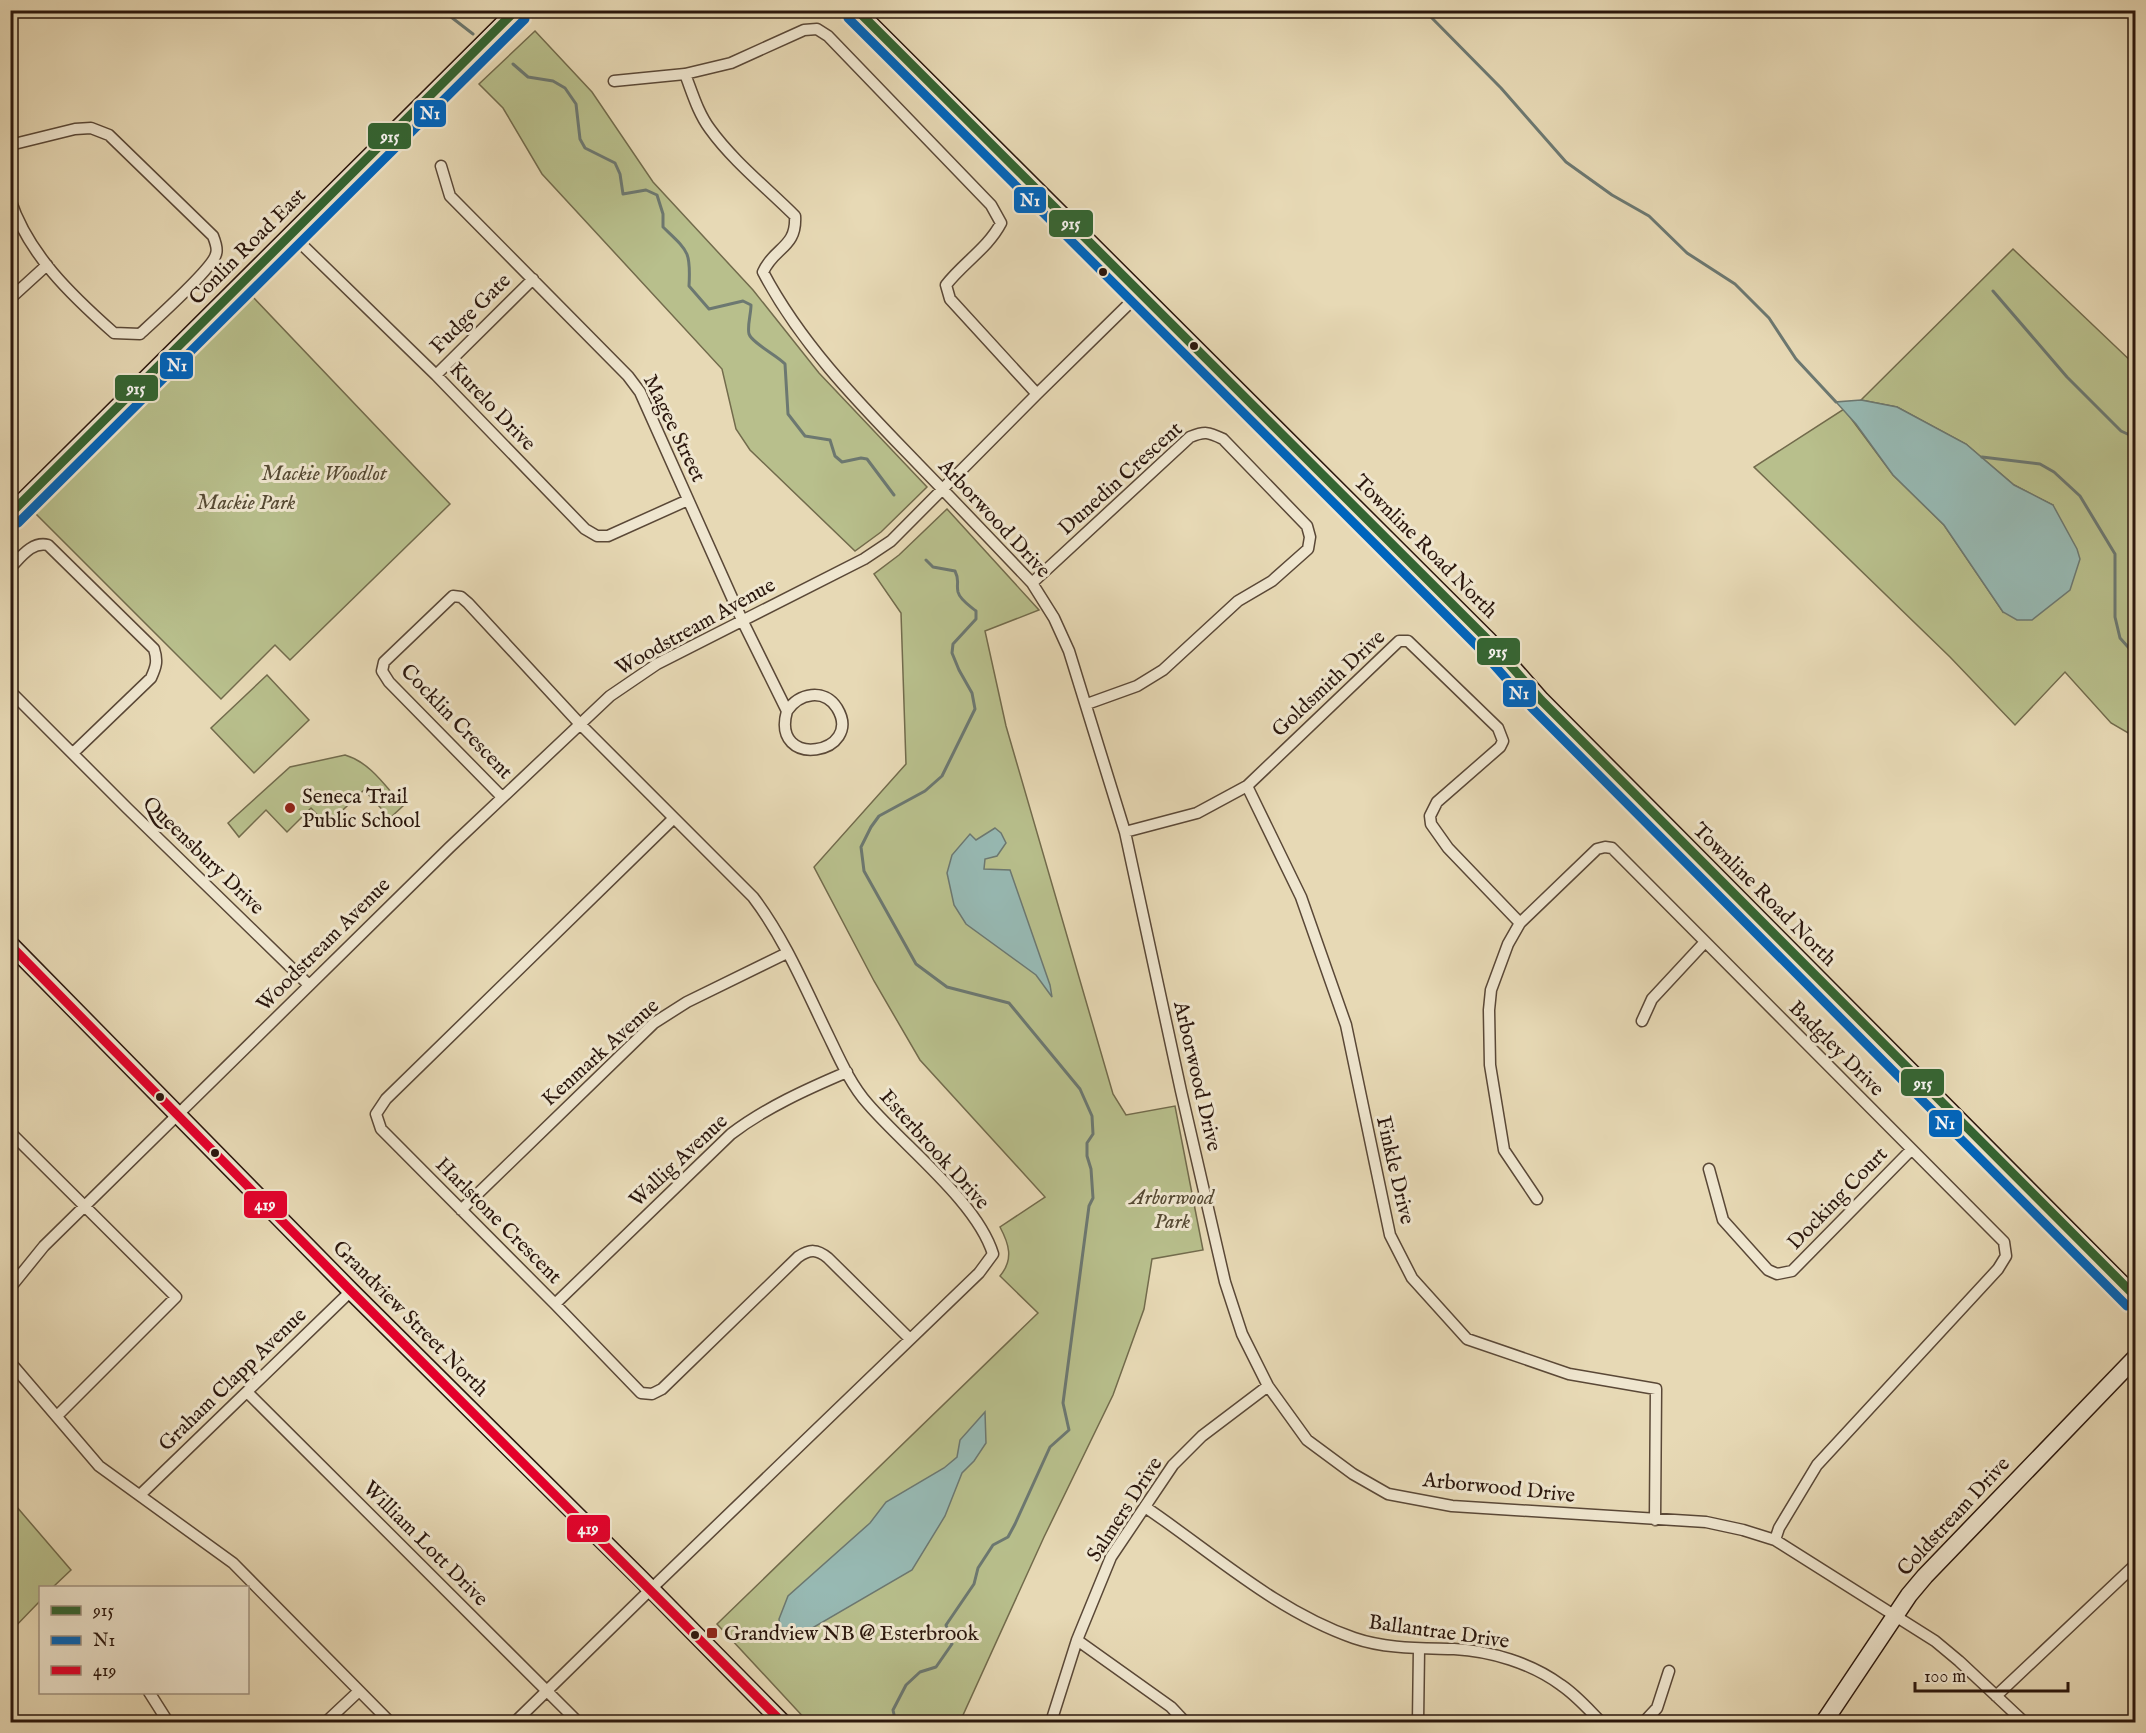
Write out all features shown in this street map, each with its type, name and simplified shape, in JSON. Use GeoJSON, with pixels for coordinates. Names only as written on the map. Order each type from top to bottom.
{"type":"FeatureCollection","features":[{"type":"Feature","properties":{"kind":"street","name":"Conlin Road East"},"geometry":{"type":"LineString","coordinates":[[10,514],[517,10]]}},
{"type":"Feature","properties":{"kind":"street","name":"Townline Road North"},"geometry":{"type":"LineString","coordinates":[[855,10],[1489,641],[1541,700],[2136,1298]]}},
{"type":"Feature","properties":{"kind":"street"},"geometry":{"type":"LineString","coordinates":[[614,81],[685,74],[731,63],[804,30],[818,29],[828,36],[991,205],[1001,223],[993,237],[955,273],[946,285],[950,299],[1037,394]]}},
{"type":"Feature","properties":{"kind":"street","name":"Arborwood Drive"},"geometry":{"type":"LineString","coordinates":[[685,74],[694,100],[708,127],[724,147],[795,216],[796,228],[792,239],[766,264],[763,272],[814,351],[851,395],[1032,583],[1054,618],[1069,651],[1087,705],[1125,832],[1225,1282],[1242,1334],[1268,1386],[1307,1440],[1353,1474],[1388,1494],[1452,1506],[1706,1522],[1775,1540],[1935,1641],[2024,1722]]}},
{"type":"Feature","properties":{"kind":"street"},"geometry":{"type":"LineString","coordinates":[[10,145],[75,129],[91,128],[109,135],[213,236],[217,253],[213,262],[140,334],[114,333],[54,275],[21,227],[10,199]]}},
{"type":"Feature","properties":{"kind":"street","name":"Magee Street"},"geometry":{"type":"LineString","coordinates":[[441,166],[450,196],[628,376],[640,392],[742,620],[787,711]]}},
{"type":"Feature","properties":{"kind":"street","name":"Kurelo Drive"},"geometry":{"type":"LineString","coordinates":[[291,234],[436,375],[585,529],[597,536],[608,536],[688,500]]}},
{"type":"Feature","properties":{"kind":"street"},"geometry":{"type":"LineString","coordinates":[[14,296],[47,265]]}},
{"type":"Feature","properties":{"kind":"street","name":"Fudge Gate"},"geometry":{"type":"LineString","coordinates":[[436,375],[532,279]]}},
{"type":"Feature","properties":{"kind":"street","name":"Woodstream Avenue"},"geometry":{"type":"LineString","coordinates":[[10,1288],[44,1246],[579,723],[610,696],[657,664],[864,559],[891,541],[1140,293]]}},
{"type":"Feature","properties":{"kind":"street","name":"Dunedin Crescent"},"geometry":{"type":"LineString","coordinates":[[1032,583],[1190,437],[1202,432],[1209,432],[1223,439],[1307,526],[1310,537],[1308,549],[1272,581],[1239,601],[1163,670],[1137,686],[1087,705]]}},
{"type":"Feature","properties":{"kind":"street"},"geometry":{"type":"LineString","coordinates":[[10,568],[32,547],[41,544],[48,545],[154,650],[157,659],[151,678],[73,753]]}},
{"type":"Feature","properties":{"kind":"street","name":"Cocklin Crescent"},"geometry":{"type":"LineString","coordinates":[[502,797],[388,682],[382,671],[384,662],[392,653],[453,596],[462,597],[579,723]]}},
{"type":"Feature","properties":{"kind":"street","name":"Goldsmith Drive"},"geometry":{"type":"LineString","coordinates":[[1125,832],[1197,813],[1247,786],[1399,641],[1408,641],[1498,728],[1503,741],[1500,747],[1437,802],[1430,816],[1431,824],[1448,848],[1520,923]]}},
{"type":"Feature","properties":{"kind":"street","name":"Queensbury Drive"},"geometry":{"type":"LineString","coordinates":[[10,691],[309,985]]}},
{"type":"Feature","properties":{"kind":"street"},"geometry":{"type":"LineString","coordinates":[[809,695],[819,695],[835,705],[841,722],[840,732],[829,746],[812,751],[802,749],[789,737],[785,720],[787,711],[798,699],[809,695]]}},
{"type":"Feature","properties":{"kind":"street","name":"Esterbrook Drive"},"geometry":{"type":"LineString","coordinates":[[515,1722],[979,1273],[993,1254],[990,1242],[970,1213],[866,1102],[846,1072],[787,953],[753,897],[579,723]]}},
{"type":"Feature","properties":{"kind":"street","name":"Finkle Drive"},"geometry":{"type":"LineString","coordinates":[[1247,786],[1301,897],[1346,1025],[1390,1235],[1412,1278],[1467,1339],[1569,1374],[1656,1389],[1655,1520]]}},
{"type":"Feature","properties":{"kind":"street","name":"Harlstone Crescent"},"geometry":{"type":"LineString","coordinates":[[674,818],[380,1106],[376,1114],[381,1129],[630,1382],[646,1395],[662,1389],[798,1257],[812,1250],[820,1251],[828,1257],[910,1339]]}},
{"type":"Feature","properties":{"kind":"street","name":"Badgley Drive"},"geometry":{"type":"LineString","coordinates":[[1520,923],[1597,849],[1612,848],[2004,1242],[2006,1256],[1998,1269],[1817,1465],[1779,1528],[1775,1540]]}},
{"type":"Feature","properties":{"kind":"street"},"geometry":{"type":"LineString","coordinates":[[1520,923],[1508,944],[1491,990],[1490,1065],[1504,1150],[1538,1199]]}},
{"type":"Feature","properties":{"kind":"street"},"geometry":{"type":"LineString","coordinates":[[1642,1021],[1652,999],[1705,942]]}},
{"type":"Feature","properties":{"kind":"street","name":"Grandview Street North"},"geometry":{"type":"LineString","coordinates":[[10,944],[351,1291],[651,1588],[782,1722]]}},
{"type":"Feature","properties":{"kind":"street","name":"Kenmark Avenue"},"geometry":{"type":"LineString","coordinates":[[461,1210],[654,1023],[687,1002],[787,953]]}},
{"type":"Feature","properties":{"kind":"street","name":"Wallig Avenue"},"geometry":{"type":"LineString","coordinates":[[555,1304],[742,1125],[846,1072]]}},
{"type":"Feature","properties":{"kind":"street"},"geometry":{"type":"LineString","coordinates":[[10,1132],[176,1297],[57,1416]]}},
{"type":"Feature","properties":{"kind":"street","name":"Docking Court"},"geometry":{"type":"LineString","coordinates":[[1709,1169],[1723,1220],[1768,1270],[1777,1274],[1792,1271],[1911,1150]]}},
{"type":"Feature","properties":{"kind":"street","name":"Graham Clapp Avenue"},"geometry":{"type":"LineString","coordinates":[[140,1495],[351,1291]]}},
{"type":"Feature","properties":{"kind":"street","name":"Coldstream Drive"},"geometry":{"type":"LineString","coordinates":[[1824,1722],[1925,1576],[2136,1357]]}},
{"type":"Feature","properties":{"kind":"street"},"geometry":{"type":"LineString","coordinates":[[10,1362],[99,1466],[233,1563],[390,1722]]}},
{"type":"Feature","properties":{"kind":"street","name":"Salmers Drive"},"geometry":{"type":"LineString","coordinates":[[1051,1722],[1077,1640],[1111,1557],[1173,1465],[1202,1436],[1268,1386]]}},
{"type":"Feature","properties":{"kind":"street","name":"William Lott Drive"},"geometry":{"type":"LineString","coordinates":[[247,1392],[578,1722]]}},
{"type":"Feature","properties":{"kind":"street","name":"Ballantrae Drive"},"geometry":{"type":"LineString","coordinates":[[1145,1507],[1237,1574],[1286,1606],[1316,1622],[1355,1638],[1388,1646],[1457,1649],[1488,1653],[1526,1664],[1560,1684],[1601,1722]]}},
{"type":"Feature","properties":{"kind":"street"},"geometry":{"type":"LineString","coordinates":[[1996,1696],[2136,1564]]}},
{"type":"Feature","properties":{"kind":"street"},"geometry":{"type":"LineString","coordinates":[[1077,1640],[1171,1707],[1185,1722]]}},
{"type":"Feature","properties":{"kind":"street"},"geometry":{"type":"LineString","coordinates":[[1418,1722],[1419,1649]]}},
{"type":"Feature","properties":{"kind":"street"},"geometry":{"type":"LineString","coordinates":[[1644,1722],[1657,1708],[1669,1671]]}},
{"type":"Feature","properties":{"kind":"street"},"geometry":{"type":"LineString","coordinates":[[326,1722],[359,1691]]}},
{"type":"Feature","properties":{"kind":"street"},"geometry":{"type":"LineString","coordinates":[[149,1694],[168,1722]]}},
{"type":"Feature","properties":{"kind":"green space"},"geometry":{"type":"Polygon","coordinates":[[[535,31],[592,92],[653,182],[753,290],[819,373],[927,487],[881,532],[855,551],[750,450],[736,429],[722,369],[542,174],[503,108],[479,84],[535,31]]]}},
{"type":"Feature","properties":{"kind":"green space"},"geometry":{"type":"Polygon","coordinates":[[[2013,249],[2135,365],[2136,592],[2130,598],[2136,603],[2135,737],[2111,723],[2065,672],[2015,725],[1950,657],[1754,467],[1844,409],[1893,475],[1944,525],[2003,612],[2053,505],[2014,485],[1966,444],[1897,407],[1861,400],[2013,249]]]}},
{"type":"Feature","properties":{"kind":"green space","name":"Mackie Park"},"geometry":{"type":"Polygon","coordinates":[[[253,297],[450,504],[290,660],[275,645],[221,699],[31,509],[253,297]]]}},
{"type":"Feature","properties":{"kind":"green space","name":"Arborwood Park"},"geometry":{"type":"Polygon","coordinates":[[[947,509],[1039,610],[985,631],[1006,726],[1113,1094],[1126,1115],[1175,1106],[1203,1250],[1152,1259],[1144,1309],[1113,1395],[958,1722],[808,1722],[717,1624],[1038,1313],[1000,1276],[1007,1264],[1009,1252],[1000,1227],[1045,1197],[920,1060],[874,981],[814,867],[906,764],[901,613],[874,574],[899,555],[947,509]]]}},
{"type":"Feature","properties":{"kind":"green space"},"geometry":{"type":"Polygon","coordinates":[[[267,675],[309,720],[254,773],[211,728],[267,675]]]}},
{"type":"Feature","properties":{"kind":"green space"},"geometry":{"type":"Polygon","coordinates":[[[345,755],[370,769],[403,806],[390,818],[364,790],[327,825],[311,808],[287,832],[266,810],[239,837],[228,823],[290,767],[345,755]]]}},
{"type":"Feature","properties":{"kind":"green space"},"geometry":{"type":"Polygon","coordinates":[[[10,1499],[71,1570],[54,1586],[39,1586],[39,1602],[11,1631],[10,1499]]]}},
{"type":"Feature","properties":{"kind":"water"},"geometry":{"type":"Polygon","coordinates":[[[1861,400],[1897,407],[1966,444],[2014,485],[2053,505],[2080,559],[2070,590],[2032,620],[2017,620],[2003,612],[1944,525],[1893,475],[1856,424],[1836,402],[1861,400]]]}},
{"type":"Feature","properties":{"kind":"water"},"geometry":{"type":"Polygon","coordinates":[[[995,828],[1001,833],[1006,843],[997,856],[985,859],[984,869],[1010,870],[1050,985],[1052,997],[1036,975],[966,924],[954,905],[947,873],[952,855],[970,834],[976,840],[995,828]]]}},
{"type":"Feature","properties":{"kind":"water"},"geometry":{"type":"Polygon","coordinates":[[[985,1412],[986,1443],[974,1461],[962,1473],[945,1516],[912,1570],[797,1637],[781,1632],[779,1619],[788,1596],[870,1523],[886,1502],[944,1468],[957,1457],[960,1440],[985,1412]]]}},
{"type":"Feature","properties":{"kind":"waterway"},"geometry":{"type":"LineString","coordinates":[[442,10],[473,34]]}},
{"type":"Feature","properties":{"kind":"waterway"},"geometry":{"type":"LineString","coordinates":[[1424,10],[1501,88],[1566,162],[1612,195],[1649,216],[1687,253],[1735,284],[1769,318],[1796,359],[1836,402]]}},
{"type":"Feature","properties":{"kind":"waterway"},"geometry":{"type":"LineString","coordinates":[[513,64],[528,77],[553,81],[565,88],[576,104],[580,139],[585,148],[615,163],[620,174],[623,194],[646,190],[657,195],[663,214],[663,227],[686,252],[689,265],[689,286],[709,309],[743,301],[751,305],[749,334],[785,364],[788,414],[805,436],[830,440],[835,456],[842,462],[867,459],[894,495]]}},
{"type":"Feature","properties":{"kind":"waterway"},"geometry":{"type":"LineString","coordinates":[[1993,291],[2067,377],[2121,431],[2136,438]]}},
{"type":"Feature","properties":{"kind":"waterway"},"geometry":{"type":"LineString","coordinates":[[1982,457],[2040,464],[2054,472],[2080,496],[2115,554],[2115,617],[2120,638],[2136,656]]}},
{"type":"Feature","properties":{"kind":"waterway"},"geometry":{"type":"LineString","coordinates":[[894,1722],[893,1710],[906,1685],[920,1672],[936,1667],[952,1644],[946,1625],[974,1584],[978,1568],[993,1545],[1008,1537],[1050,1447],[1069,1430],[1063,1403],[1089,1206],[1093,1198],[1091,1169],[1087,1156],[1087,1143],[1093,1134],[1092,1116],[1080,1089],[1009,1003],[947,987],[916,964],[864,871],[861,847],[871,827],[879,816],[925,791],[942,776],[975,709],[972,693],[952,653],[953,644],[976,619],[976,611],[959,595],[955,571],[933,567],[926,560]]}},
{"type":"Feature","properties":{"kind":"transit line","name":"915"},"geometry":{"type":"LineString","coordinates":[[10,514],[516,10]]}},
{"type":"Feature","properties":{"kind":"transit line","name":"915"},"geometry":{"type":"LineString","coordinates":[[857,10],[1489,641],[1541,700],[2136,1297]]}},
{"type":"Feature","properties":{"kind":"transit line","name":"N1"},"geometry":{"type":"LineString","coordinates":[[848,18],[1480,649],[1532,708],[2127,1306]]}},
{"type":"Feature","properties":{"kind":"transit line","name":"N1"},"geometry":{"type":"LineString","coordinates":[[18,523],[525,19]]}},
{"type":"Feature","properties":{"kind":"transit line","name":"419"},"geometry":{"type":"LineString","coordinates":[[10,945],[351,1291],[782,1722]]}},
{"type":"Feature","properties":{"kind":"place","name":"Seneca Trail Public School"},"geometry":{"type":"Point","coordinates":[290,808]}},
{"type":"Feature","properties":{"kind":"place","name":"Grandview NB @ Esterbrook"},"geometry":{"type":"Point","coordinates":[712,1633]}},
{"type":"Feature","properties":{"kind":"park label","name":"Mackie Woodlot"},"geometry":{"type":"Point","coordinates":[324,473]}}]}
